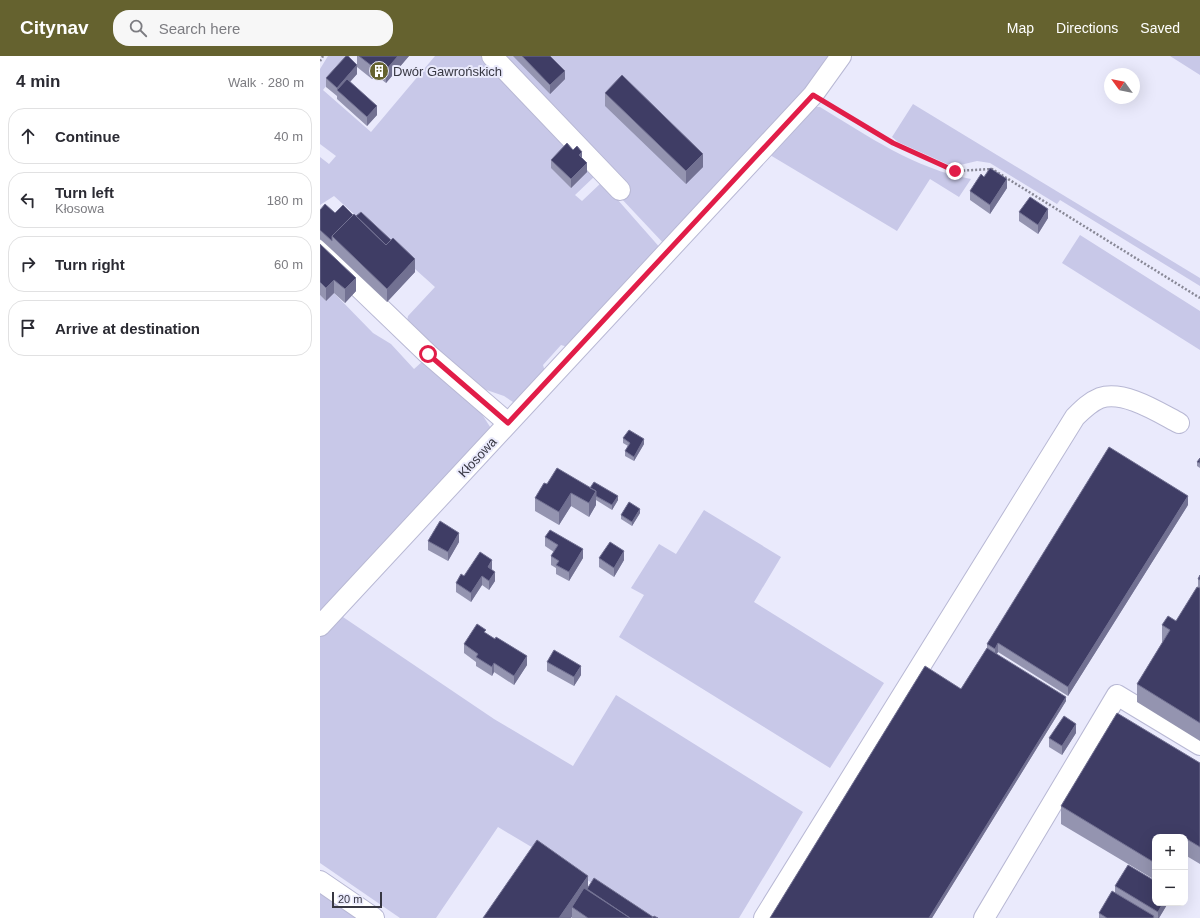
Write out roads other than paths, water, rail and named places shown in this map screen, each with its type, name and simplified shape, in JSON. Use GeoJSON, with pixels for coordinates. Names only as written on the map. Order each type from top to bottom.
{"type":"FeatureCollection","features":[{"type":"Feature","properties":{"kind":"street"},"geometry":{"type":"LineString","coordinates":[[492,56],[620,190]]}},
{"type":"Feature","properties":{"kind":"street","name":"Kłosowa"},"geometry":{"type":"LineString","coordinates":[[320,626],[813,95],[841,56]]}},
{"type":"Feature","properties":{"kind":"street"},"geometry":{"type":"LineString","coordinates":[[320,250],[428,354],[508,423]]}},
{"type":"Feature","properties":{"kind":"street"},"geometry":{"type":"LineString","coordinates":[[764,918],[1075,417],[1089,404],[1102,398],[1116,397],[1129,399],[1149,406],[1179,423]]}},
{"type":"Feature","properties":{"kind":"street"},"geometry":{"type":"LineString","coordinates":[[984,918],[1117,695],[1200,745]]}},
{"type":"Feature","properties":{"kind":"street"},"geometry":{"type":"LineString","coordinates":[[320,881],[374,918]]}},
{"type":"Feature","properties":{"kind":"place","name":"Dwór Gawrońskich"},"geometry":{"type":"Point","coordinates":[379,71]}}]}
